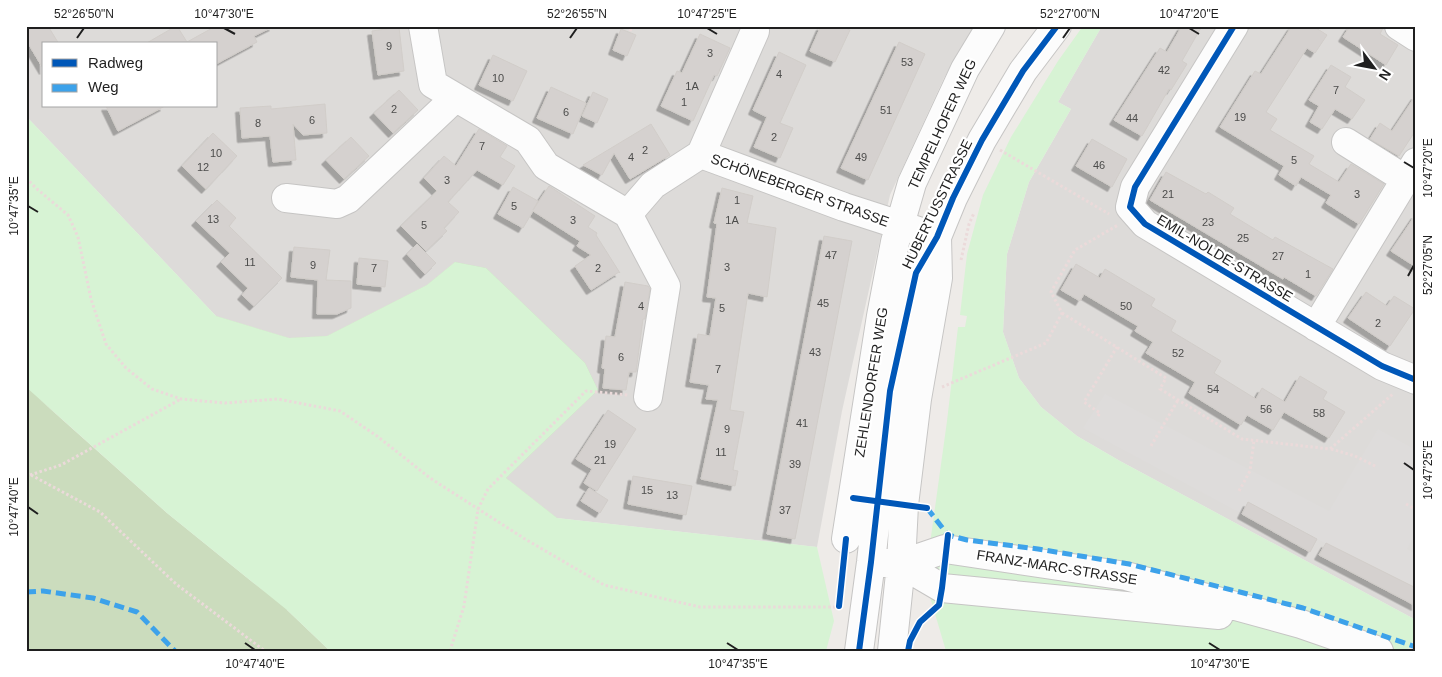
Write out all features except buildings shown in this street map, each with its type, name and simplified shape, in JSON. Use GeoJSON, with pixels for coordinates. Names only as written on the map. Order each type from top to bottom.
{"type":"FeatureCollection","features":[{"type":"Feature","properties":{"kind":"street"},"geometry":{"type":"LineString","coordinates":[[423,26],[433,84],[528,140],[546,166],[628,214],[666,286],[648,397]]}},
{"type":"Feature","properties":{"kind":"street"},"geometry":{"type":"LineString","coordinates":[[701,154],[755,30],[754,26]]}},
{"type":"Feature","properties":{"kind":"street","name":"TEMPELHOFER WEG"},"geometry":{"type":"LineString","coordinates":[[900,225],[912,182],[965,69],[991,26]]}},
{"type":"Feature","properties":{"kind":"street","name":"HUBERTUSSTRASSE"},"geometry":{"type":"LineString","coordinates":[[858,651],[871,562],[890,391],[916,273],[937,237],[953,198],[982,140],[1024,71],[1057,26]]}},
{"type":"Feature","properties":{"kind":"street","name":"EMIL-NOLDE-STRASSE"},"geometry":{"type":"LineString","coordinates":[[1234,26],[1135,187],[1130,207],[1134,223],[1382,366],[1413,379]]}},
{"type":"Feature","properties":{"kind":"street"},"geometry":{"type":"LineString","coordinates":[[1399,26],[1416,36]]}},
{"type":"Feature","properties":{"kind":"street"},"geometry":{"type":"LineString","coordinates":[[286,198],[337,204],[348,199],[455,98]]}},
{"type":"Feature","properties":{"kind":"street"},"geometry":{"type":"LineString","coordinates":[[1316,327],[1411,170],[1346,142]]}},
{"type":"Feature","properties":{"kind":"street","name":"SCHÖNEBERGER STRASSE"},"geometry":{"type":"LineString","coordinates":[[628,214],[653,185],[701,154],[844,207],[900,225]]}},
{"type":"Feature","properties":{"kind":"street","name":"HUBERTUSSTRASSE"},"geometry":{"type":"LineString","coordinates":[[900,225],[937,237]]}},
{"type":"Feature","properties":{"kind":"street","name":"ZEHLENDORFER WEG"},"geometry":{"type":"LineString","coordinates":[[846,539],[881,316],[900,225]]}},
{"type":"Feature","properties":{"kind":"street","name":"HUBERTUSSTRASSE"},"geometry":{"type":"LineString","coordinates":[[892,651],[901,564],[904,505],[917,398],[938,278],[937,237]]}},
{"type":"Feature","properties":{"kind":"street"},"geometry":{"type":"LineString","coordinates":[[858,467],[880,486]]}},
{"type":"Feature","properties":{"kind":"street","name":"FRANZ-MARC-STRASSE"},"geometry":{"type":"LineString","coordinates":[[871,562],[901,564],[946,549],[1126,576],[1301,624],[1379,651]]}},
{"type":"Feature","properties":{"kind":"street","name":"FRANZ-MARC-STRASSE"},"geometry":{"type":"LineString","coordinates":[[901,564],[942,588],[1301,624]]}},
{"type":"Feature","properties":{"kind":"path"},"geometry":{"type":"LineString","coordinates":[[982,140],[1134,223]]}},
{"type":"Feature","properties":{"kind":"path"},"geometry":{"type":"LineString","coordinates":[[26,178],[68,215],[78,237],[91,299],[106,344],[126,368],[152,389],[181,399],[226,403],[278,399],[340,411],[377,436],[430,478],[525,539],[604,584],[700,607],[839,606]]}},
{"type":"Feature","properties":{"kind":"path"},"geometry":{"type":"LineString","coordinates":[[1134,223],[1075,250],[1051,292],[1062,313],[1166,378],[1160,389],[1242,439],[1330,449],[1355,456],[1377,467]]}},
{"type":"Feature","properties":{"kind":"path"},"geometry":{"type":"LineString","coordinates":[[917,398],[1046,343],[1062,313]]}},
{"type":"Feature","properties":{"kind":"path"},"geometry":{"type":"LineString","coordinates":[[1098,416],[1100,413],[1084,402],[1117,347]]}},
{"type":"Feature","properties":{"kind":"path"},"geometry":{"type":"LineString","coordinates":[[1330,449],[1413,379]]}},
{"type":"Feature","properties":{"kind":"path"},"geometry":{"type":"LineString","coordinates":[[450,651],[464,606],[478,509],[488,489],[586,391],[648,397]]}},
{"type":"Feature","properties":{"kind":"path"},"geometry":{"type":"LineString","coordinates":[[28,475],[61,465],[181,399]]}},
{"type":"Feature","properties":{"kind":"path"},"geometry":{"type":"LineString","coordinates":[[1151,446],[1178,400]]}},
{"type":"Feature","properties":{"kind":"path"},"geometry":{"type":"LineString","coordinates":[[1239,491],[1250,471],[1254,440]]}},
{"type":"Feature","properties":{"kind":"path"},"geometry":{"type":"LineString","coordinates":[[28,475],[100,512],[176,584],[265,651]]}},
{"type":"Feature","properties":{"kind":"path"},"geometry":{"type":"LineString","coordinates":[[1406,504],[1416,510]]}},
{"type":"Feature","properties":{"kind":"shaded area"},"geometry":{"type":"Polygon","coordinates":[[[26,26],[974,26],[944,78],[890,195],[842,411],[817,547],[557,518],[506,478],[455,262],[427,285],[327,336],[289,338],[216,316],[26,116],[26,26]]]}},
{"type":"Feature","properties":{"kind":"shaded area"},"geometry":{"type":"Polygon","coordinates":[[[1102,26],[1416,26],[1416,620],[1077,436],[1041,407],[1019,378],[1003,332],[1007,254],[1029,182],[1071,109],[1058,102],[1102,26]]]}},
{"type":"Feature","properties":{"kind":"shaded area"},"geometry":{"type":"Polygon","coordinates":[[[1105,394],[1329,511],[1378,429],[1416,450],[1416,533],[1407,549],[1416,554],[1416,588],[1317,539],[1249,502],[1242,514],[1083,428],[1105,394]]]}},
{"type":"Feature","properties":{"kind":"green space"},"geometry":{"type":"Polygon","coordinates":[[[1083,26],[1102,26],[1058,102],[1071,109],[1029,182],[1007,254],[1003,332],[1019,378],[1041,407],[1077,436],[1416,620],[1416,637],[1407,651],[946,651],[925,580],[958,327],[965,327],[967,316],[960,315],[967,254],[983,195],[1011,137],[1058,61],[1083,26]]]}},
{"type":"Feature","properties":{"kind":"green space"},"geometry":{"type":"Polygon","coordinates":[[[26,116],[216,316],[289,338],[327,336],[427,285],[455,262],[486,268],[585,363],[598,390],[506,478],[557,518],[817,547],[834,621],[826,651],[330,651],[287,610],[167,513],[26,387],[26,116]]]}},
{"type":"Feature","properties":{"kind":"green space"},"geometry":{"type":"Polygon","coordinates":[[[455,262],[486,268],[585,363],[598,390],[506,478],[557,518],[287,610],[330,651],[26,651],[26,303],[216,316],[289,338],[327,336],[427,285],[455,262]],[[38,398],[167,513],[266,593],[38,398]]]}},
{"type":"Feature","properties":{"kind":"marked path"},"geometry":{"type":"LineString","coordinates":[[927,508],[948,535],[967,540],[1038,549],[1129,564],[1303,608],[1416,647]]}},
{"type":"Feature","properties":{"kind":"marked path"},"geometry":{"type":"LineString","coordinates":[[26,592],[43,591],[93,598],[137,612],[175,651]]}},
{"type":"Feature","properties":{"kind":"cycle path"},"geometry":{"type":"LineString","coordinates":[[859,651],[890,391],[916,273],[937,237],[953,198],[982,140],[1023,71],[1057,26]]}},
{"type":"Feature","properties":{"kind":"cycle path"},"geometry":{"type":"LineString","coordinates":[[1234,26],[1135,187],[1130,207],[1145,224],[1382,366],[1416,380]]}},
{"type":"Feature","properties":{"kind":"cycle path"},"geometry":{"type":"LineString","coordinates":[[853,498],[927,508]]}},
{"type":"Feature","properties":{"kind":"cycle path"},"geometry":{"type":"LineString","coordinates":[[908,651],[910,641],[920,622],[939,605],[948,535]]}},
{"type":"Feature","properties":{"kind":"cycle path"},"geometry":{"type":"LineString","coordinates":[[839,606],[846,539]]}}]}
